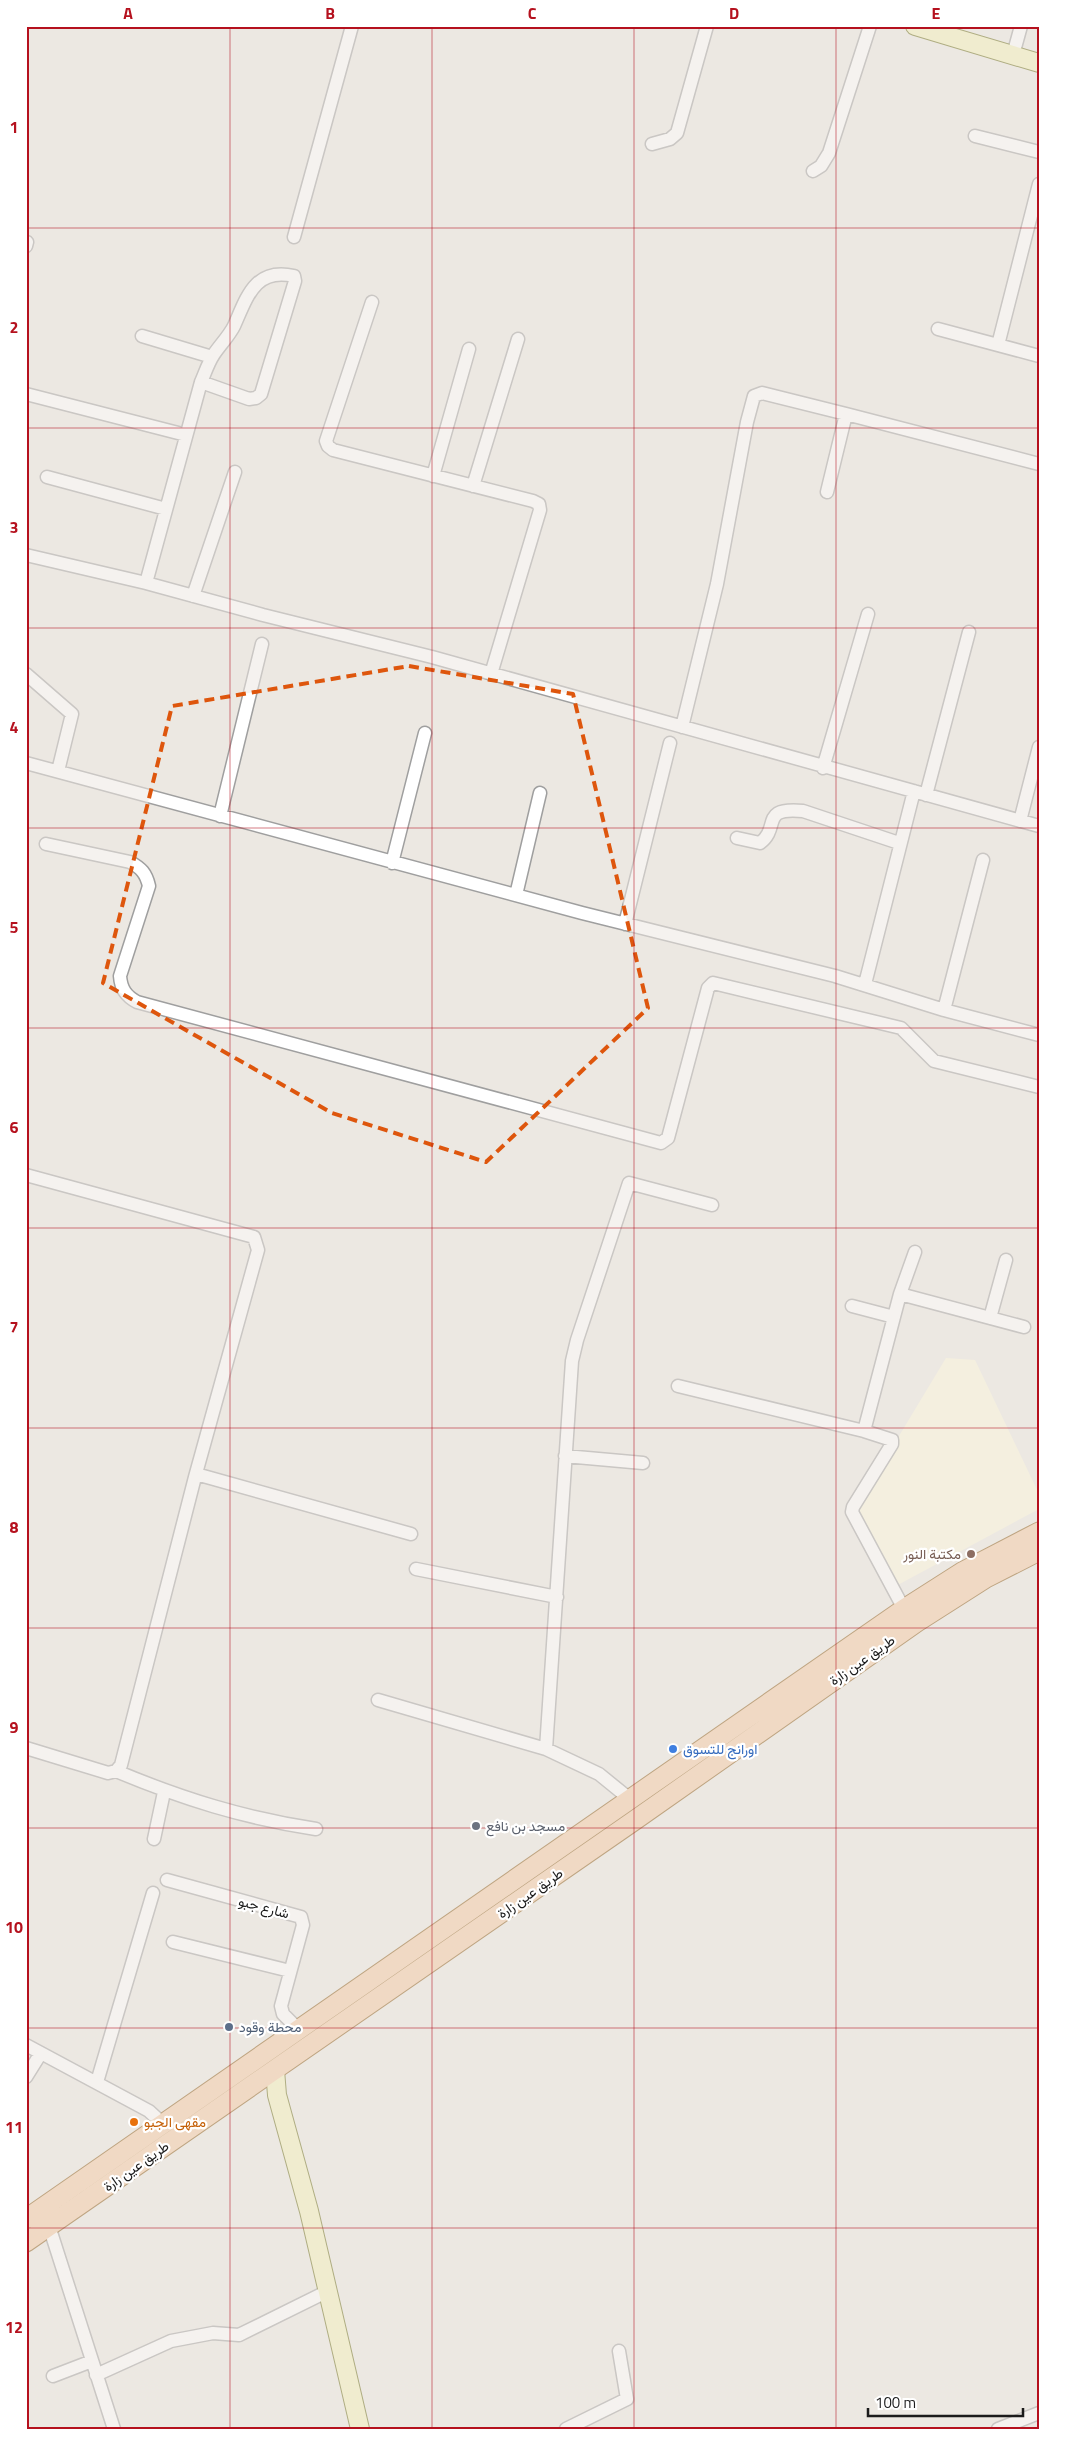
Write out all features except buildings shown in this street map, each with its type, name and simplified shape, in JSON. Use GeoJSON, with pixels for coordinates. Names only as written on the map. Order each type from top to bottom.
{"type":"FeatureCollection","features":[{"type":"Feature","properties":{"kind":"main road","name":"طريق عين زارة"},"geometry":{"type":"LineString","coordinates":[[26,2219],[904,1609],[962,1572],[1039,1532]]}},
{"type":"Feature","properties":{"kind":"main road","name":"طريق عين زارة"},"geometry":{"type":"LineString","coordinates":[[26,2242],[917,1622],[986,1578],[1039,1551]]}},
{"type":"Feature","properties":{"kind":"street"},"geometry":{"type":"LineString","coordinates":[[294,237],[352,26]]}},
{"type":"Feature","properties":{"kind":"street"},"geometry":{"type":"LineString","coordinates":[[652,144],[673,137],[677,133],[707,26]]}},
{"type":"Feature","properties":{"kind":"street"},"geometry":{"type":"LineString","coordinates":[[813,171],[821,166],[829,153],[870,26]]}},
{"type":"Feature","properties":{"kind":"street"},"geometry":{"type":"LineString","coordinates":[[914,26],[1039,63]]}},
{"type":"Feature","properties":{"kind":"street"},"geometry":{"type":"LineString","coordinates":[[1013,55],[1021,26]]}},
{"type":"Feature","properties":{"kind":"street"},"geometry":{"type":"LineString","coordinates":[[975,136],[1039,152]]}},
{"type":"Feature","properties":{"kind":"street"},"geometry":{"type":"LineString","coordinates":[[998,345],[1039,184]]}},
{"type":"Feature","properties":{"kind":"street"},"geometry":{"type":"LineString","coordinates":[[146,583],[201,382],[212,357],[233,328],[245,300],[260,280],[268,275],[279,273],[295,278],[261,394],[256,398],[249,399],[201,382]]}},
{"type":"Feature","properties":{"kind":"street"},"geometry":{"type":"LineString","coordinates":[[372,302],[326,441],[328,446],[333,450],[539,504],[540,510],[491,674]]}},
{"type":"Feature","properties":{"kind":"street"},"geometry":{"type":"LineString","coordinates":[[938,329],[1039,356]]}},
{"type":"Feature","properties":{"kind":"street"},"geometry":{"type":"LineString","coordinates":[[142,336],[212,357]]}},
{"type":"Feature","properties":{"kind":"street"},"geometry":{"type":"LineString","coordinates":[[473,486],[518,339]]}},
{"type":"Feature","properties":{"kind":"street"},"geometry":{"type":"LineString","coordinates":[[433,476],[470,349]]}},
{"type":"Feature","properties":{"kind":"street"},"geometry":{"type":"LineString","coordinates":[[682,727],[718,584],[747,422],[754,396],[762,393],[1039,464]]}},
{"type":"Feature","properties":{"kind":"street"},"geometry":{"type":"LineString","coordinates":[[26,394],[186,435]]}},
{"type":"Feature","properties":{"kind":"street"},"geometry":{"type":"LineString","coordinates":[[827,492],[846,414]]}},
{"type":"Feature","properties":{"kind":"street"},"geometry":{"type":"LineString","coordinates":[[193,596],[235,472]]}},
{"type":"Feature","properties":{"kind":"street"},"geometry":{"type":"LineString","coordinates":[[47,477],[166,509]]}},
{"type":"Feature","properties":{"kind":"street"},"geometry":{"type":"LineString","coordinates":[[26,555],[146,583],[491,674],[823,768],[1039,826]]}},
{"type":"Feature","properties":{"kind":"street"},"geometry":{"type":"LineString","coordinates":[[823,768],[868,614]]}},
{"type":"Feature","properties":{"kind":"street"},"geometry":{"type":"LineString","coordinates":[[865,984],[899,843],[920,793],[969,632]]}},
{"type":"Feature","properties":{"kind":"street"},"geometry":{"type":"LineString","coordinates":[[220,816],[262,644]]}},
{"type":"Feature","properties":{"kind":"street"},"geometry":{"type":"LineString","coordinates":[[26,674],[72,714],[58,771]]}},
{"type":"Feature","properties":{"kind":"street"},"geometry":{"type":"LineString","coordinates":[[392,863],[426,733]]}},
{"type":"Feature","properties":{"kind":"street"},"geometry":{"type":"LineString","coordinates":[[625,924],[670,743]]}},
{"type":"Feature","properties":{"kind":"street"},"geometry":{"type":"LineString","coordinates":[[1020,821],[1039,747]]}},
{"type":"Feature","properties":{"kind":"street"},"geometry":{"type":"LineString","coordinates":[[26,764],[58,771],[392,863],[865,984],[944,1010],[1039,1035]]}},
{"type":"Feature","properties":{"kind":"street"},"geometry":{"type":"LineString","coordinates":[[516,895],[540,793]]}},
{"type":"Feature","properties":{"kind":"street"},"geometry":{"type":"LineString","coordinates":[[737,838],[760,843],[764,839],[774,817],[779,812],[787,810],[802,811],[899,843]]}},
{"type":"Feature","properties":{"kind":"street"},"geometry":{"type":"LineString","coordinates":[[46,844],[130,862],[141,868],[147,876],[149,886],[120,976],[123,990],[128,997],[137,1002],[661,1143],[668,1138],[708,988],[713,983],[901,1028],[934,1061],[1039,1086]]}},
{"type":"Feature","properties":{"kind":"street"},"geometry":{"type":"LineString","coordinates":[[944,1010],[983,860]]}},
{"type":"Feature","properties":{"kind":"street"},"geometry":{"type":"LineString","coordinates":[[26,1175],[254,1238],[257,1242],[258,1250],[196,1474],[121,1765],[116,1771],[108,1773],[26,1748]]}},
{"type":"Feature","properties":{"kind":"street"},"geometry":{"type":"LineString","coordinates":[[546,1749],[572,1361],[627,1185],[632,1182],[712,1205]]}},
{"type":"Feature","properties":{"kind":"street"},"geometry":{"type":"LineString","coordinates":[[864,1431],[900,1294],[915,1252]]}},
{"type":"Feature","properties":{"kind":"street"},"geometry":{"type":"LineString","coordinates":[[990,1318],[1006,1260]]}},
{"type":"Feature","properties":{"kind":"street"},"geometry":{"type":"LineString","coordinates":[[900,1294],[1024,1327]]}},
{"type":"Feature","properties":{"kind":"street"},"geometry":{"type":"LineString","coordinates":[[852,1306],[894,1317]]}},
{"type":"Feature","properties":{"kind":"street"},"geometry":{"type":"LineString","coordinates":[[678,1386],[864,1431],[892,1442],[853,1506],[852,1512],[904,1609]]}},
{"type":"Feature","properties":{"kind":"street"},"geometry":{"type":"LineString","coordinates":[[565,1456],[643,1463]]}},
{"type":"Feature","properties":{"kind":"street"},"geometry":{"type":"LineString","coordinates":[[196,1474],[411,1534]]}},
{"type":"Feature","properties":{"kind":"street"},"geometry":{"type":"LineString","coordinates":[[416,1569],[556,1597]]}},
{"type":"Feature","properties":{"kind":"street"},"geometry":{"type":"LineString","coordinates":[[378,1700],[546,1749],[599,1774],[631,1800]]}},
{"type":"Feature","properties":{"kind":"street"},"geometry":{"type":"LineString","coordinates":[[116,1771],[164,1792],[236,1814],[316,1830]]}},
{"type":"Feature","properties":{"kind":"street"},"geometry":{"type":"LineString","coordinates":[[154,1839],[164,1792]]}},
{"type":"Feature","properties":{"kind":"street","name":"شارع جبو"},"geometry":{"type":"LineString","coordinates":[[167,1880],[301,1917],[303,1925],[281,2009],[298,2029]]}},
{"type":"Feature","properties":{"kind":"street"},"geometry":{"type":"LineString","coordinates":[[97,2082],[153,1892]]}},
{"type":"Feature","properties":{"kind":"street"},"geometry":{"type":"LineString","coordinates":[[173,1942],[290,1971]]}},
{"type":"Feature","properties":{"kind":"street"},"geometry":{"type":"LineString","coordinates":[[26,2045],[149,2111],[163,2124]]}},
{"type":"Feature","properties":{"kind":"street"},"geometry":{"type":"LineString","coordinates":[[26,2077],[41,2053]]}},
{"type":"Feature","properties":{"kind":"street"},"geometry":{"type":"LineString","coordinates":[[275,2070],[279,2103],[309,2211],[360,2429]]}},
{"type":"Feature","properties":{"kind":"street"},"geometry":{"type":"LineString","coordinates":[[250,2086],[266,2092],[279,2103]]}},
{"type":"Feature","properties":{"kind":"street"},"geometry":{"type":"LineString","coordinates":[[48,2226],[114,2429]]}},
{"type":"Feature","properties":{"kind":"street"},"geometry":{"type":"LineString","coordinates":[[96,2375],[171,2341],[213,2333],[239,2335],[328,2291]]}},
{"type":"Feature","properties":{"kind":"street"},"geometry":{"type":"LineString","coordinates":[[566,2429],[627,2399],[619,2351]]}},
{"type":"Feature","properties":{"kind":"street"},"geometry":{"type":"LineString","coordinates":[[53,2376],[92,2361]]}},
{"type":"Feature","properties":{"kind":"street"},"geometry":{"type":"LineString","coordinates":[[998,2429],[1039,2413]]}},
{"type":"Feature","properties":{"kind":"highlighted area"},"geometry":{"type":"Polygon","coordinates":[[[409,666],[573,694],[648,1008],[486,1162],[332,1113],[103,983],[172,706],[409,666]]]}},
{"type":"Feature","properties":{"kind":"shaded area"},"geometry":{"type":"Polygon","coordinates":[[[946,1358],[975,1360],[1039,1494],[1039,1509],[894,1587],[855,1509],[946,1358]]]}},
{"type":"Feature","properties":{"kind":"place","name":"مكتبة النور"},"geometry":{"type":"Point","coordinates":[971,1554]}},
{"type":"Feature","properties":{"kind":"place","name":"اورانج للتسوق"},"geometry":{"type":"Point","coordinates":[673,1749]}},
{"type":"Feature","properties":{"kind":"place","name":"مسجد بن نافع"},"geometry":{"type":"Point","coordinates":[476,1826]}},
{"type":"Feature","properties":{"kind":"place","name":"محطة وقود"},"geometry":{"type":"Point","coordinates":[229,2027]}},
{"type":"Feature","properties":{"kind":"place","name":"مقهى الجبو"},"geometry":{"type":"Point","coordinates":[134,2122]}}]}
